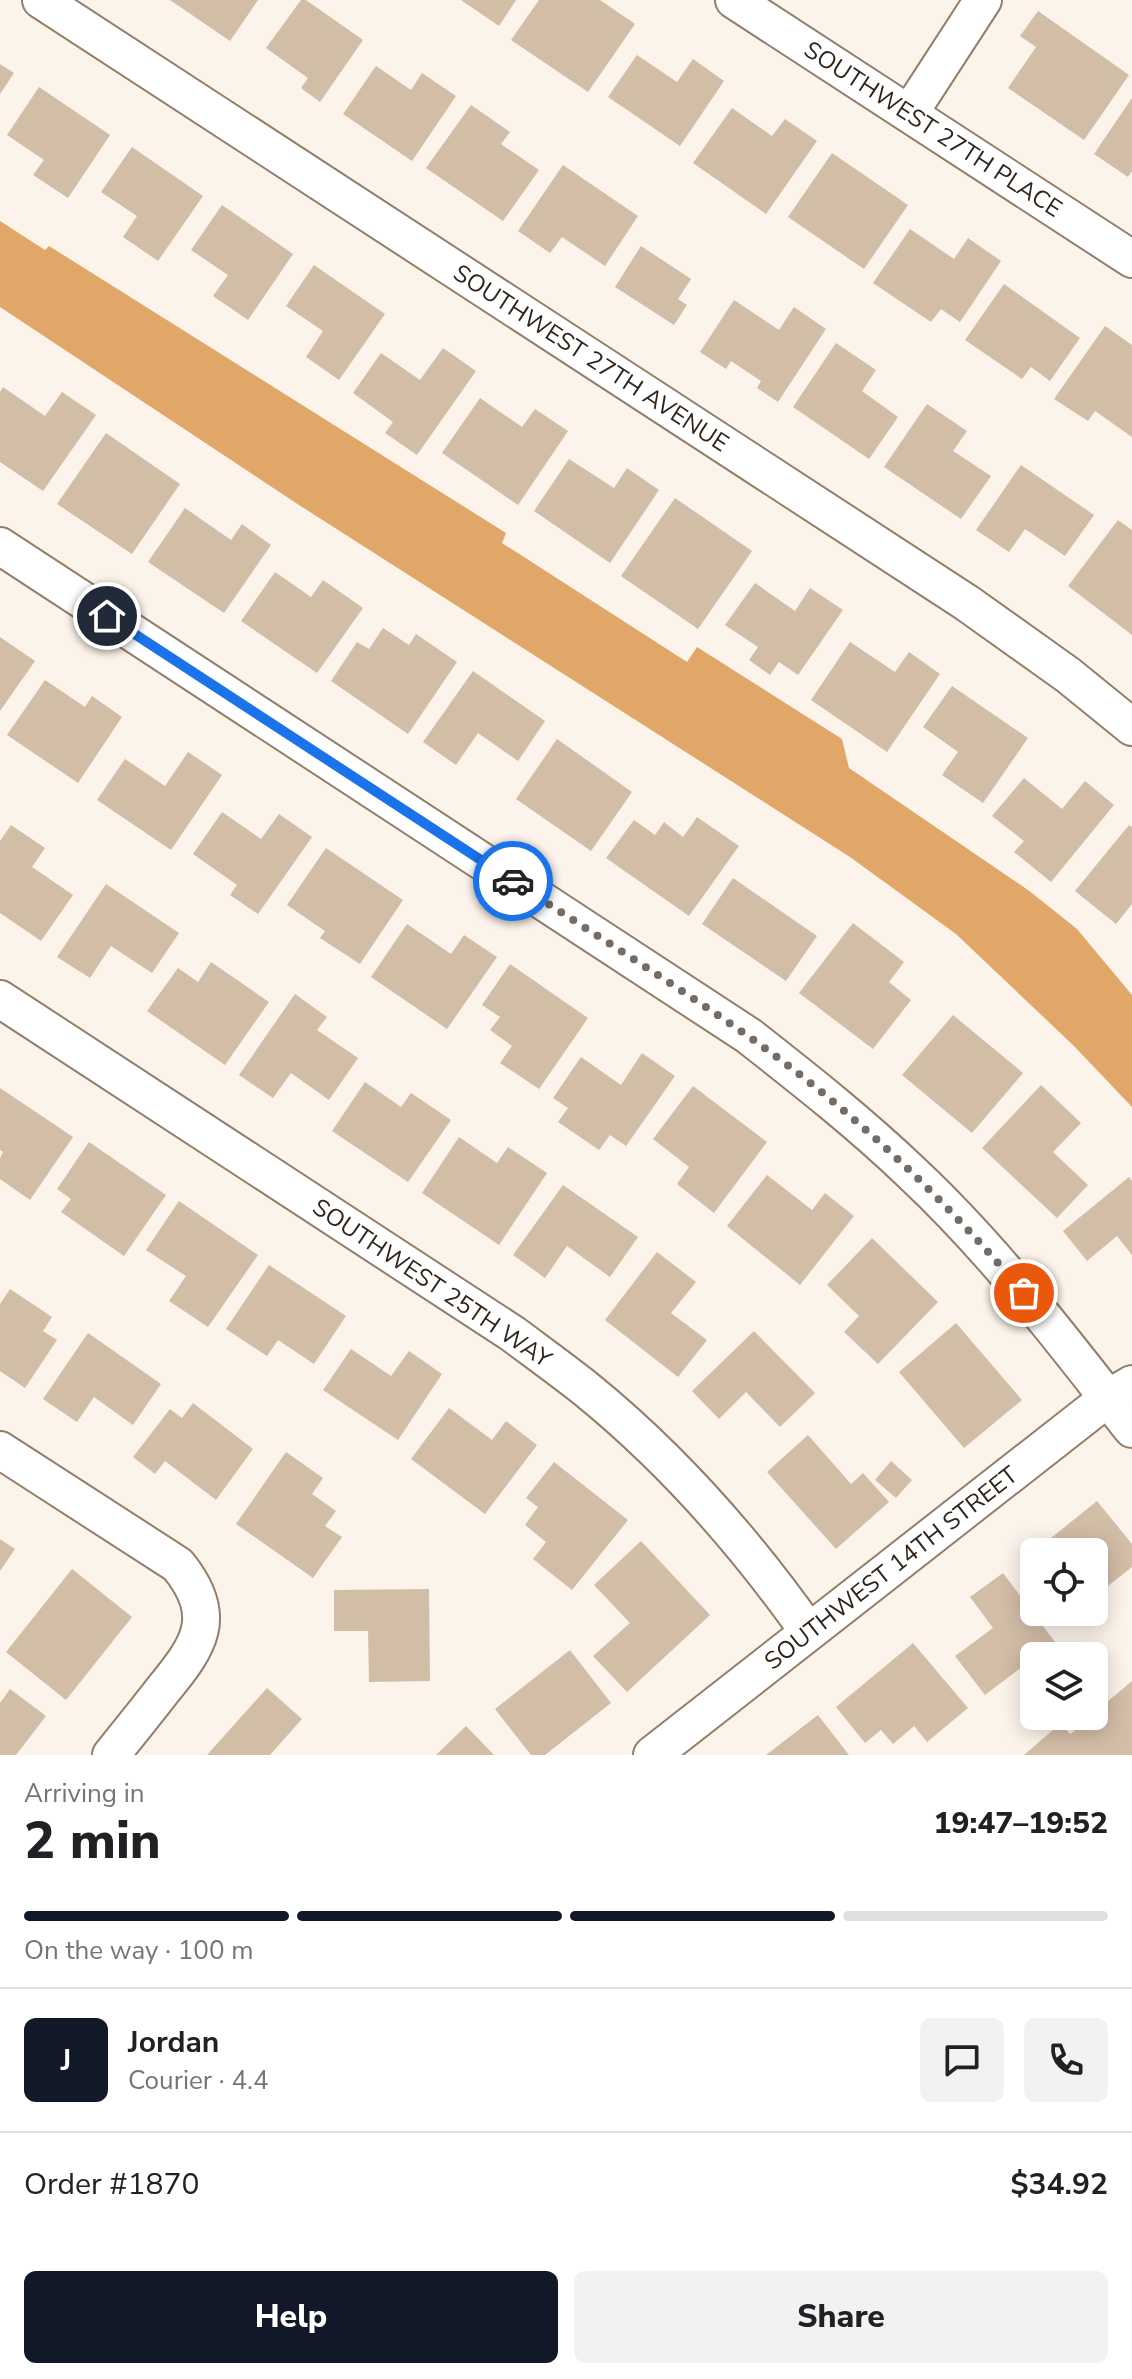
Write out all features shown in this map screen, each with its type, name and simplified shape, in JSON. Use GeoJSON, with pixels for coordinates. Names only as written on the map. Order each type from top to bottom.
{"type":"FeatureCollection","features":[{"type":"Feature","properties":{"kind":"street","name":"SOUTHWEST 27TH AVENUE"},"geometry":{"type":"LineString","coordinates":[[41,0],[967,603],[1068,675],[1132,727]]}},
{"type":"Feature","properties":{"kind":"street","name":"SOUTHWEST 27TH PLACE"},"geometry":{"type":"LineString","coordinates":[[734,0],[1132,259]]}},
{"type":"Feature","properties":{"kind":"street"},"geometry":{"type":"LineString","coordinates":[[909,114],[983,0]]}},
{"type":"Feature","properties":{"kind":"street"},"geometry":{"type":"LineString","coordinates":[[0,546],[749,1036],[833,1103],[914,1174],[989,1252],[1059,1334],[1120,1391],[1132,1429]]}},
{"type":"Feature","properties":{"kind":"street","name":"SOUTHWEST 25TH WAY"},"geometry":{"type":"LineString","coordinates":[[0,999],[513,1334],[587,1390],[674,1469],[722,1521],[808,1631]]}},
{"type":"Feature","properties":{"kind":"street","name":"SOUTHWEST 14TH STREET"},"geometry":{"type":"LineString","coordinates":[[652,1755],[1120,1391]]}},
{"type":"Feature","properties":{"kind":"street"},"geometry":{"type":"LineString","coordinates":[[0,1450],[178,1565],[193,1583],[200,1605],[201,1628],[194,1650],[111,1755]]}},
{"type":"Feature","properties":{"kind":"shaded area"},"geometry":{"type":"Polygon","coordinates":[[[0,221],[45,250],[49,246],[506,533],[502,543],[687,662],[697,647],[842,739],[849,768],[1028,890],[1077,929],[1132,995],[1132,1107],[1074,1046],[956,934],[850,857],[299,505],[0,307],[0,221]]]}},
{"type":"Feature","properties":{"kind":"building"},"geometry":{"type":"Polygon","coordinates":[[[170,0],[258,0],[230,41],[170,0]]]}},
{"type":"Feature","properties":{"kind":"building"},"geometry":{"type":"Polygon","coordinates":[[[301,0],[306,0],[363,40],[320,102],[301,88],[308,78],[266,48],[301,0]]]}},
{"type":"Feature","properties":{"kind":"building"},"geometry":{"type":"Polygon","coordinates":[[[461,0],[516,0],[499,26],[461,0]]]}},
{"type":"Feature","properties":{"kind":"building"},"geometry":{"type":"Polygon","coordinates":[[[539,0],[600,0],[635,24],[588,92],[511,40],[539,0]]]}},
{"type":"Feature","properties":{"kind":"building"},"geometry":{"type":"Polygon","coordinates":[[[1038,11],[1129,75],[1084,140],[1008,88],[1036,47],[1020,36],[1038,11]]]}},
{"type":"Feature","properties":{"kind":"building"},"geometry":{"type":"Polygon","coordinates":[[[637,55],[677,82],[693,59],[724,81],[680,146],[608,97],[637,55]]]}},
{"type":"Feature","properties":{"kind":"building"},"geometry":{"type":"Polygon","coordinates":[[[0,64],[14,73],[0,94],[0,64]]]}},
{"type":"Feature","properties":{"kind":"building"},"geometry":{"type":"Polygon","coordinates":[[[376,66],[411,90],[422,73],[456,96],[412,161],[343,114],[376,66]]]}},
{"type":"Feature","properties":{"kind":"building"},"geometry":{"type":"Polygon","coordinates":[[[39,87],[110,135],[68,198],[33,175],[44,160],[7,135],[39,87]]]}},
{"type":"Feature","properties":{"kind":"building"},"geometry":{"type":"Polygon","coordinates":[[[1132,98],[1132,171],[1128,177],[1094,154],[1132,98]]]}},
{"type":"Feature","properties":{"kind":"building"},"geometry":{"type":"Polygon","coordinates":[[[471,105],[510,132],[501,144],[539,170],[503,221],[426,168],[471,105]]]}},
{"type":"Feature","properties":{"kind":"building"},"geometry":{"type":"Polygon","coordinates":[[[732,108],[772,136],[785,119],[817,141],[766,214],[693,163],[732,108]]]}},
{"type":"Feature","properties":{"kind":"building"},"geometry":{"type":"Polygon","coordinates":[[[132,147],[203,196],[158,261],[123,237],[137,216],[101,192],[132,147]]]}},
{"type":"Feature","properties":{"kind":"building"},"geometry":{"type":"Polygon","coordinates":[[[832,153],[908,205],[864,269],[788,217],[832,153]]]}},
{"type":"Feature","properties":{"kind":"building"},"geometry":{"type":"Polygon","coordinates":[[[563,165],[638,216],[605,266],[562,237],[550,253],[518,231],[563,165]]]}},
{"type":"Feature","properties":{"kind":"building"},"geometry":{"type":"Polygon","coordinates":[[[222,205],[293,254],[248,320],[213,296],[228,275],[191,250],[222,205]]]}},
{"type":"Feature","properties":{"kind":"building"},"geometry":{"type":"Polygon","coordinates":[[[910,229],[954,259],[968,238],[1001,261],[960,322],[941,309],[931,322],[873,283],[910,229]]]}},
{"type":"Feature","properties":{"kind":"building"},"geometry":{"type":"Polygon","coordinates":[[[641,246],[691,279],[678,299],[687,305],[674,325],[615,287],[641,246]]]}},
{"type":"Feature","properties":{"kind":"building"},"geometry":{"type":"Polygon","coordinates":[[[314,265],[385,314],[339,380],[306,357],[323,331],[286,306],[314,265]]]}},
{"type":"Feature","properties":{"kind":"building"},"geometry":{"type":"Polygon","coordinates":[[[1004,284],[1080,338],[1050,381],[1031,367],[1022,379],[965,340],[1004,284]]]}},
{"type":"Feature","properties":{"kind":"building"},"geometry":{"type":"Polygon","coordinates":[[[734,300],[779,330],[794,307],[826,329],[778,402],[757,388],[761,381],[731,361],[726,369],[700,352],[734,300]]]}},
{"type":"Feature","properties":{"kind":"building"},"geometry":{"type":"Polygon","coordinates":[[[1105,326],[1132,345],[1132,437],[1095,411],[1088,421],[1054,399],[1105,326]]]}},
{"type":"Feature","properties":{"kind":"building"},"geometry":{"type":"Polygon","coordinates":[[[836,343],[876,370],[862,391],[898,417],[869,459],[793,407],[836,343]]]}},
{"type":"Feature","properties":{"kind":"building"},"geometry":{"type":"Polygon","coordinates":[[[443,348],[476,371],[417,455],[385,433],[393,422],[353,393],[381,353],[420,380],[443,348]]]}},
{"type":"Feature","properties":{"kind":"building"},"geometry":{"type":"Polygon","coordinates":[[[3,387],[45,416],[62,392],[96,415],[43,491],[0,462],[0,392],[3,387]]]}},
{"type":"Feature","properties":{"kind":"building"},"geometry":{"type":"Polygon","coordinates":[[[480,398],[522,427],[535,409],[568,431],[518,505],[442,453],[480,398]]]}},
{"type":"Feature","properties":{"kind":"building"},"geometry":{"type":"Polygon","coordinates":[[[927,404],[967,431],[953,451],[991,476],[961,519],[884,467],[927,404]]]}},
{"type":"Feature","properties":{"kind":"building"},"geometry":{"type":"Polygon","coordinates":[[[106,433],[180,484],[132,554],[57,504],[106,433]]]}},
{"type":"Feature","properties":{"kind":"building"},"geometry":{"type":"Polygon","coordinates":[[[569,459],[614,488],[627,468],[659,490],[610,563],[534,511],[569,459]]]}},
{"type":"Feature","properties":{"kind":"building"},"geometry":{"type":"Polygon","coordinates":[[[1021,465],[1094,515],[1065,556],[1025,529],[1009,552],[976,530],[1021,465]]]}},
{"type":"Feature","properties":{"kind":"building"},"geometry":{"type":"Polygon","coordinates":[[[675,498],[752,551],[698,629],[621,576],[675,498]]]}},
{"type":"Feature","properties":{"kind":"building"},"geometry":{"type":"Polygon","coordinates":[[[185,508],[231,540],[242,524],[271,545],[224,613],[148,562],[185,508]]]}},
{"type":"Feature","properties":{"kind":"building"},"geometry":{"type":"Polygon","coordinates":[[[1118,520],[1132,530],[1132,635],[1068,586],[1118,520]]]}},
{"type":"Feature","properties":{"kind":"building"},"geometry":{"type":"Polygon","coordinates":[[[275,572],[311,597],[323,580],[363,608],[317,673],[241,621],[275,572]]]}},
{"type":"Feature","properties":{"kind":"building"},"geometry":{"type":"Polygon","coordinates":[[[755,583],[795,611],[810,588],[843,610],[798,675],[779,662],[770,675],[749,660],[758,647],[725,625],[755,583]]]}},
{"type":"Feature","properties":{"kind":"building"},"geometry":{"type":"Polygon","coordinates":[[[383,628],[409,645],[416,634],[457,662],[408,734],[331,681],[357,642],[369,649],[383,628]]]}},
{"type":"Feature","properties":{"kind":"building"},"geometry":{"type":"Polygon","coordinates":[[[0,637],[35,661],[0,711],[0,637]]]}},
{"type":"Feature","properties":{"kind":"building"},"geometry":{"type":"Polygon","coordinates":[[[850,642],[895,672],[909,652],[940,674],[887,752],[811,700],[850,642]]]}},
{"type":"Feature","properties":{"kind":"building"},"geometry":{"type":"Polygon","coordinates":[[[473,671],[545,721],[518,761],[478,733],[456,765],[423,742],[473,671]]]}},
{"type":"Feature","properties":{"kind":"building"},"geometry":{"type":"Polygon","coordinates":[[[45,680],[85,707],[92,696],[122,717],[78,783],[7,735],[45,680]]]}},
{"type":"Feature","properties":{"kind":"building"},"geometry":{"type":"Polygon","coordinates":[[[952,686],[1028,738],[983,803],[942,775],[958,752],[923,727],[952,686]]]}},
{"type":"Feature","properties":{"kind":"building"},"geometry":{"type":"Polygon","coordinates":[[[557,739],[632,792],[591,851],[516,799],[557,739]]]}},
{"type":"Feature","properties":{"kind":"building"},"geometry":{"type":"Polygon","coordinates":[[[188,752],[222,775],[171,850],[97,800],[125,759],[165,786],[188,752]]]}},
{"type":"Feature","properties":{"kind":"building"},"geometry":{"type":"Polygon","coordinates":[[[1024,778],[1062,809],[1085,781],[1114,805],[1051,882],[1014,852],[1024,841],[992,816],[1024,778]]]}},
{"type":"Feature","properties":{"kind":"building"},"geometry":{"type":"Polygon","coordinates":[[[222,812],[261,839],[279,814],[312,837],[258,914],[230,895],[237,885],[193,854],[222,812]]]}},
{"type":"Feature","properties":{"kind":"building"},"geometry":{"type":"Polygon","coordinates":[[[697,817],[739,846],[689,916],[606,858],[634,820],[655,835],[664,822],[683,837],[697,817]]]}},
{"type":"Feature","properties":{"kind":"building"},"geometry":{"type":"Polygon","coordinates":[[[11,825],[45,848],[32,867],[73,895],[41,941],[0,913],[0,841],[11,825]]]}},
{"type":"Feature","properties":{"kind":"building"},"geometry":{"type":"Polygon","coordinates":[[[1129,825],[1132,827],[1132,904],[1116,924],[1075,891],[1129,825]]]}},
{"type":"Feature","properties":{"kind":"building"},"geometry":{"type":"Polygon","coordinates":[[[326,848],[403,900],[360,964],[320,938],[325,931],[287,905],[326,848]]]}},
{"type":"Feature","properties":{"kind":"building"},"geometry":{"type":"Polygon","coordinates":[[[733,878],[817,936],[786,981],[702,924],[733,878]]]}},
{"type":"Feature","properties":{"kind":"building"},"geometry":{"type":"Polygon","coordinates":[[[106,884],[179,933],[152,973],[111,946],[90,978],[57,957],[106,884]]]}},
{"type":"Feature","properties":{"kind":"building"},"geometry":{"type":"Polygon","coordinates":[[[853,923],[904,962],[889,982],[911,1000],[873,1049],[799,993],[853,923]]]}},
{"type":"Feature","properties":{"kind":"building"},"geometry":{"type":"Polygon","coordinates":[[[407,924],[451,954],[464,935],[497,957],[447,1029],[371,977],[407,924]]]}},
{"type":"Feature","properties":{"kind":"building"},"geometry":{"type":"Polygon","coordinates":[[[211,962],[269,1002],[225,1065],[147,1011],[178,968],[198,982],[211,962]]]}},
{"type":"Feature","properties":{"kind":"building"},"geometry":{"type":"Polygon","coordinates":[[[510,964],[588,1018],[539,1089],[500,1063],[512,1046],[490,1030],[500,1017],[482,1005],[510,964]]]}},
{"type":"Feature","properties":{"kind":"building"},"geometry":{"type":"Polygon","coordinates":[[[295,994],[327,1017],[317,1030],[358,1058],[329,1100],[291,1073],[273,1098],[239,1075],[295,994]]]}},
{"type":"Feature","properties":{"kind":"building"},"geometry":{"type":"Polygon","coordinates":[[[953,1015],[1023,1073],[972,1133],[902,1075],[953,1015]]]}},
{"type":"Feature","properties":{"kind":"building"},"geometry":{"type":"Polygon","coordinates":[[[642,1053],[675,1076],[626,1146],[610,1135],[599,1150],[558,1122],[568,1108],[553,1098],[581,1057],[621,1085],[642,1053]]]}},
{"type":"Feature","properties":{"kind":"building"},"geometry":{"type":"Polygon","coordinates":[[[365,1082],[401,1107],[411,1093],[451,1120],[408,1182],[332,1131],[365,1082]]]}},
{"type":"Feature","properties":{"kind":"building"},"geometry":{"type":"Polygon","coordinates":[[[1041,1085],[1081,1123],[1053,1152],[1088,1185],[1057,1218],[982,1148],[1041,1085]]]}},
{"type":"Feature","properties":{"kind":"building"},"geometry":{"type":"Polygon","coordinates":[[[693,1086],[767,1142],[714,1213],[677,1184],[689,1167],[653,1139],[693,1086]]]}},
{"type":"Feature","properties":{"kind":"building"},"geometry":{"type":"Polygon","coordinates":[[[0,1088],[73,1137],[30,1200],[0,1179],[3,1152],[0,1150],[0,1088]]]}},
{"type":"Feature","properties":{"kind":"building"},"geometry":{"type":"Polygon","coordinates":[[[459,1137],[497,1163],[508,1147],[547,1173],[499,1245],[422,1193],[459,1137]]]}},
{"type":"Feature","properties":{"kind":"building"},"geometry":{"type":"Polygon","coordinates":[[[89,1142],[166,1195],[124,1256],[61,1212],[71,1199],[57,1189],[89,1142]]]}},
{"type":"Feature","properties":{"kind":"building"},"geometry":{"type":"Polygon","coordinates":[[[767,1175],[812,1210],[825,1193],[854,1216],[800,1285],[727,1226],[767,1175]]]}},
{"type":"Feature","properties":{"kind":"building"},"geometry":{"type":"Polygon","coordinates":[[[1129,1177],[1132,1181],[1132,1255],[1117,1236],[1087,1261],[1063,1231],[1129,1177]]]}},
{"type":"Feature","properties":{"kind":"building"},"geometry":{"type":"Polygon","coordinates":[[[563,1185],[638,1237],[610,1277],[567,1246],[545,1278],[513,1255],[563,1185]]]}},
{"type":"Feature","properties":{"kind":"building"},"geometry":{"type":"Polygon","coordinates":[[[179,1201],[258,1255],[208,1327],[169,1301],[186,1276],[146,1250],[179,1201]]]}},
{"type":"Feature","properties":{"kind":"building"},"geometry":{"type":"Polygon","coordinates":[[[872,1238],[938,1302],[878,1364],[844,1332],[859,1316],[827,1285],[872,1238]]]}},
{"type":"Feature","properties":{"kind":"building"},"geometry":{"type":"Polygon","coordinates":[[[657,1252],[696,1282],[671,1313],[707,1340],[678,1377],[605,1320],[657,1252]]]}},
{"type":"Feature","properties":{"kind":"building"},"geometry":{"type":"Polygon","coordinates":[[[269,1265],[346,1316],[314,1364],[278,1340],[267,1356],[226,1329],[269,1265]]]}},
{"type":"Feature","properties":{"kind":"building"},"geometry":{"type":"Polygon","coordinates":[[[10,1289],[52,1317],[43,1331],[57,1340],[25,1388],[0,1371],[0,1304],[10,1289]]]}},
{"type":"Feature","properties":{"kind":"building"},"geometry":{"type":"Polygon","coordinates":[[[956,1323],[1022,1400],[964,1448],[899,1372],[956,1323]]]}},
{"type":"Feature","properties":{"kind":"building"},"geometry":{"type":"Polygon","coordinates":[[[754,1331],[815,1393],[780,1427],[746,1392],[719,1419],[692,1391],[754,1331]]]}},
{"type":"Feature","properties":{"kind":"building"},"geometry":{"type":"Polygon","coordinates":[[[88,1333],[161,1384],[133,1425],[94,1397],[77,1422],[43,1399],[88,1333]]]}},
{"type":"Feature","properties":{"kind":"building"},"geometry":{"type":"Polygon","coordinates":[[[351,1349],[391,1376],[409,1351],[442,1374],[398,1440],[323,1390],[351,1349]]]}},
{"type":"Feature","properties":{"kind":"building"},"geometry":{"type":"Polygon","coordinates":[[[193,1403],[253,1449],[216,1500],[165,1461],[155,1474],[133,1457],[170,1409],[182,1418],[193,1403]]]}},
{"type":"Feature","properties":{"kind":"building"},"geometry":{"type":"Polygon","coordinates":[[[449,1408],[492,1440],[506,1421],[537,1445],[485,1514],[411,1459],[449,1408]]]}},
{"type":"Feature","properties":{"kind":"building"},"geometry":{"type":"Polygon","coordinates":[[[808,1435],[851,1484],[863,1473],[889,1502],[836,1549],[767,1472],[808,1435]]]}},
{"type":"Feature","properties":{"kind":"building"},"geometry":{"type":"Polygon","coordinates":[[[286,1452],[323,1478],[312,1494],[336,1511],[325,1526],[342,1537],[313,1578],[236,1524],[286,1452]]]}},
{"type":"Feature","properties":{"kind":"building"},"geometry":{"type":"Polygon","coordinates":[[[891,1461],[912,1480],[896,1498],[875,1480],[891,1461]]]}},
{"type":"Feature","properties":{"kind":"building"},"geometry":{"type":"Polygon","coordinates":[[[554,1462],[628,1520],[572,1590],[533,1559],[546,1542],[525,1525],[538,1507],[526,1498],[554,1462]]]}},
{"type":"Feature","properties":{"kind":"building"},"geometry":{"type":"Polygon","coordinates":[[[1097,1501],[1132,1544],[1132,1567],[1108,1586],[1108,1538],[1051,1538],[1097,1501]]]}},
{"type":"Feature","properties":{"kind":"building"},"geometry":{"type":"Polygon","coordinates":[[[0,1539],[15,1549],[0,1571],[0,1539]]]}},
{"type":"Feature","properties":{"kind":"building"},"geometry":{"type":"Polygon","coordinates":[[[641,1541],[710,1615],[627,1692],[593,1656],[630,1623],[594,1585],[641,1541]]]}},
{"type":"Feature","properties":{"kind":"building"},"geometry":{"type":"Polygon","coordinates":[[[72,1569],[132,1617],[66,1700],[6,1652],[72,1569]]]}},
{"type":"Feature","properties":{"kind":"building"},"geometry":{"type":"Polygon","coordinates":[[[1003,1573],[1020,1596],[1020,1626],[1043,1626],[1055,1642],[1020,1642],[1020,1668],[985,1695],[955,1656],[993,1628],[970,1597],[1003,1573]]]}},
{"type":"Feature","properties":{"kind":"building"},"geometry":{"type":"Polygon","coordinates":[[[429,1589],[430,1681],[369,1682],[368,1631],[334,1631],[334,1590],[429,1589]]]}},
{"type":"Feature","properties":{"kind":"building"},"geometry":{"type":"Polygon","coordinates":[[[913,1643],[968,1708],[927,1742],[914,1726],[893,1744],[881,1730],[865,1743],[836,1707],[913,1643]]]}},
{"type":"Feature","properties":{"kind":"building"},"geometry":{"type":"Polygon","coordinates":[[[570,1650],[611,1703],[545,1755],[531,1755],[495,1709],[570,1650]]]}},
{"type":"Feature","properties":{"kind":"building"},"geometry":{"type":"Polygon","coordinates":[[[1132,1681],[1132,1755],[1024,1755],[1053,1730],[1067,1730],[1070,1734],[1075,1730],[1108,1730],[1108,1701],[1132,1681]]]}},
{"type":"Feature","properties":{"kind":"building"},"geometry":{"type":"Polygon","coordinates":[[[267,1688],[302,1719],[270,1755],[207,1755],[267,1688]]]}},
{"type":"Feature","properties":{"kind":"building"},"geometry":{"type":"Polygon","coordinates":[[[10,1689],[46,1716],[16,1755],[0,1755],[0,1703],[10,1689]]]}},
{"type":"Feature","properties":{"kind":"building"},"geometry":{"type":"Polygon","coordinates":[[[818,1715],[849,1755],[766,1755],[818,1715]]]}},
{"type":"Feature","properties":{"kind":"building"},"geometry":{"type":"Polygon","coordinates":[[[466,1726],[494,1755],[436,1755],[466,1726]]]}},
{"type":"Feature","properties":{"kind":"way so far"},"geometry":{"type":"LineString","coordinates":[[513,881],[749,1036],[833,1103],[914,1174],[1024,1293]]}},
{"type":"Feature","properties":{"kind":"route"},"geometry":{"type":"LineString","coordinates":[[107,616],[513,881]]}}]}
